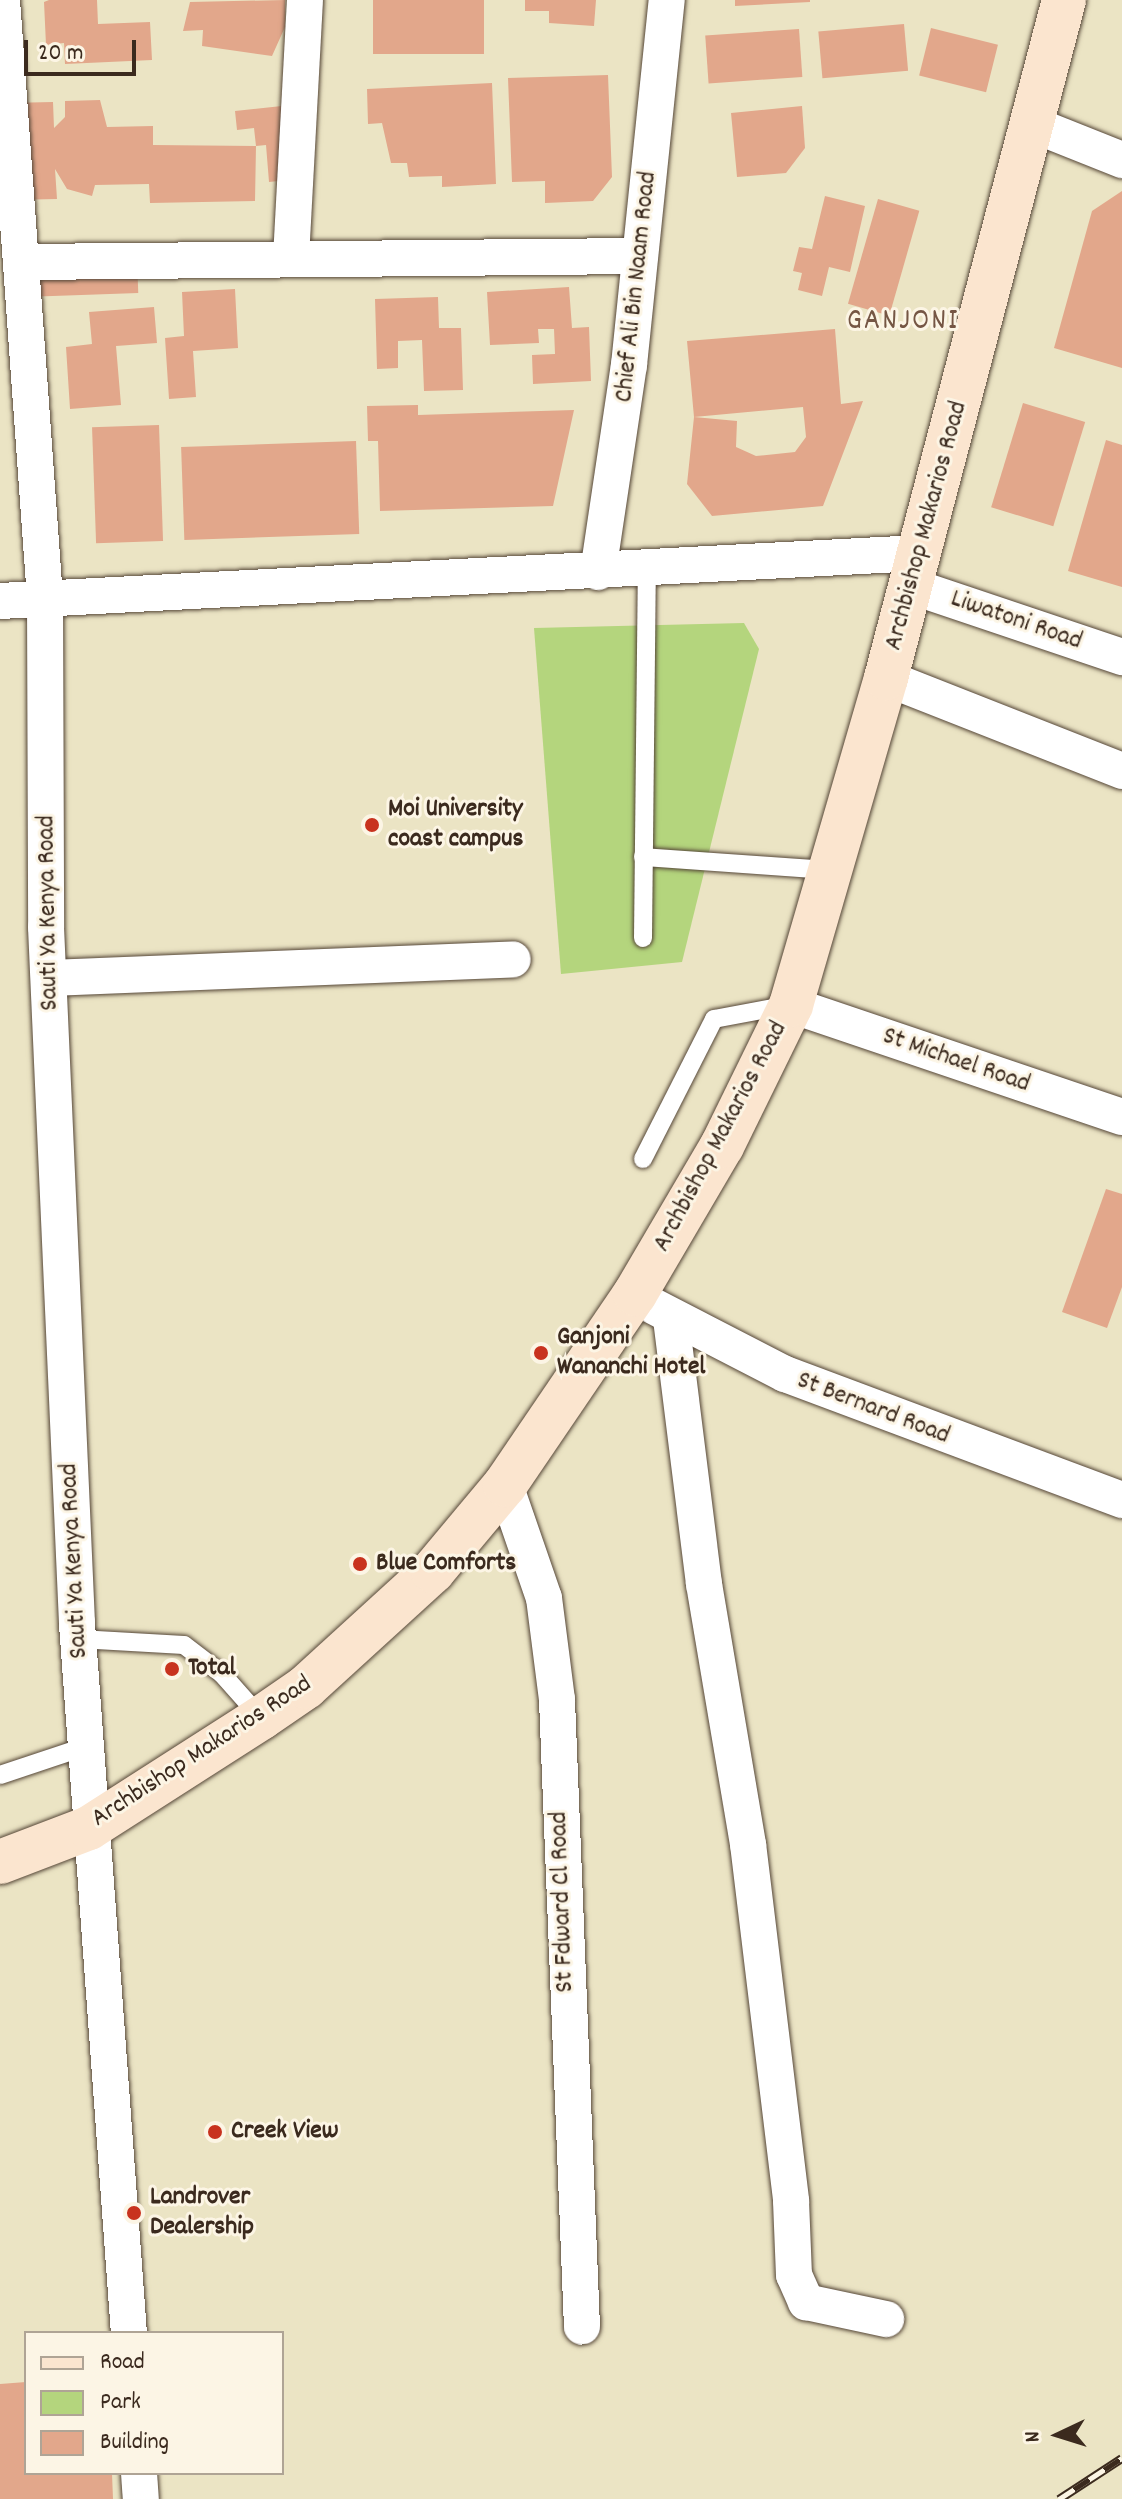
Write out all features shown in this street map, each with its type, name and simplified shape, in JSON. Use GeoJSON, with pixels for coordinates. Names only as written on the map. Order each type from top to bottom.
{"type":"FeatureCollection","features":[{"type":"Feature","properties":{"kind":"street","name":"Sauti Ya Kenya Road"},"geometry":{"type":"LineString","coordinates":[[2,0],[25,262],[45,598],[49,978],[84,1747],[129,2331]]}},
{"type":"Feature","properties":{"kind":"street"},"geometry":{"type":"LineString","coordinates":[[291,258],[305,0]]}},
{"type":"Feature","properties":{"kind":"street","name":"Chief Ali Bin Naam Road"},"geometry":{"type":"LineString","coordinates":[[598,572],[613,491],[667,0]]}},
{"type":"Feature","properties":{"kind":"street","name":"Archbishop Makarios Road"},"geometry":{"type":"LineString","coordinates":[[0,1862],[89,1828],[261,1718],[306,1687],[433,1571],[505,1485],[635,1294],[722,1146],[791,1005],[886,678],[1034,125],[1064,0]]}},
{"type":"Feature","properties":{"kind":"street"},"geometry":{"type":"LineString","coordinates":[[1034,125],[1122,160]]}},
{"type":"Feature","properties":{"kind":"street"},"geometry":{"type":"LineString","coordinates":[[25,262],[129,265],[291,258],[640,256]]}},
{"type":"Feature","properties":{"kind":"street"},"geometry":{"type":"LineString","coordinates":[[0,601],[647,569],[915,569]]}},
{"type":"Feature","properties":{"kind":"street","name":"Liwatoni Road"},"geometry":{"type":"LineString","coordinates":[[915,569],[1122,657]]}},
{"type":"Feature","properties":{"kind":"street"},"geometry":{"type":"LineString","coordinates":[[886,678],[1122,771]]}},
{"type":"Feature","properties":{"kind":"street"},"geometry":{"type":"LineString","coordinates":[[49,978],[513,959]]}},
{"type":"Feature","properties":{"kind":"street","name":"St Michael Road"},"geometry":{"type":"LineString","coordinates":[[791,1005],[1122,1117]]}},
{"type":"Feature","properties":{"kind":"street","name":"St Bernard Road"},"geometry":{"type":"LineString","coordinates":[[635,1294],[671,1319],[785,1374],[1122,1500]]}},
{"type":"Feature","properties":{"kind":"street"},"geometry":{"type":"LineString","coordinates":[[671,1319],[704,1584],[748,1844],[791,2201],[794,2275],[806,2302],[886,2319]]}},
{"type":"Feature","properties":{"kind":"street","name":"St Fdward Cl Road"},"geometry":{"type":"LineString","coordinates":[[505,1485],[544,1598],[557,1700],[582,2327]]}},
{"type":"Feature","properties":{"kind":"street"},"geometry":{"type":"LineString","coordinates":[[139,2475],[141,2499]]}},
{"type":"Feature","properties":{"kind":"lane"},"geometry":{"type":"LineString","coordinates":[[643,938],[647,569]]}},
{"type":"Feature","properties":{"kind":"lane"},"geometry":{"type":"LineString","coordinates":[[643,857],[830,870]]}},
{"type":"Feature","properties":{"kind":"lane"},"geometry":{"type":"LineString","coordinates":[[643,1159],[714,1019],[791,1005]]}},
{"type":"Feature","properties":{"kind":"lane"},"geometry":{"type":"LineString","coordinates":[[79,1639],[184,1645],[222,1674],[261,1718]]}},
{"type":"Feature","properties":{"kind":"lane"},"geometry":{"type":"LineString","coordinates":[[0,1775],[84,1747]]}},
{"type":"Feature","properties":{"kind":"green space"},"geometry":{"type":"Polygon","coordinates":[[[744,623],[759,649],[682,962],[561,974],[534,628],[744,623]]]}},
{"type":"Feature","properties":{"kind":"building"},"geometry":{"type":"Polygon","coordinates":[[[97,0],[98,24],[150,22],[152,60],[65,64],[64,43],[46,45],[44,2],[97,0]]]}},
{"type":"Feature","properties":{"kind":"building"},"geometry":{"type":"Polygon","coordinates":[[[285,0],[285,27],[272,56],[202,46],[203,30],[183,31],[190,2],[285,0]]]}},
{"type":"Feature","properties":{"kind":"building"},"geometry":{"type":"Polygon","coordinates":[[[373,0],[484,0],[484,54],[373,54],[373,0]]]}},
{"type":"Feature","properties":{"kind":"building"},"geometry":{"type":"Polygon","coordinates":[[[525,0],[596,0],[594,26],[549,23],[549,11],[525,11],[525,0]]]}},
{"type":"Feature","properties":{"kind":"building"},"geometry":{"type":"Polygon","coordinates":[[[735,0],[810,0],[810,2],[735,6],[735,0]]]}},
{"type":"Feature","properties":{"kind":"building"},"geometry":{"type":"Polygon","coordinates":[[[904,24],[908,71],[822,78],[818,31],[904,24]]]}},
{"type":"Feature","properties":{"kind":"building"},"geometry":{"type":"Polygon","coordinates":[[[931,28],[998,45],[986,92],[919,76],[931,28]]]}},
{"type":"Feature","properties":{"kind":"building"},"geometry":{"type":"Polygon","coordinates":[[[799,29],[802,77],[709,83],[705,36],[799,29]]]}},
{"type":"Feature","properties":{"kind":"building"},"geometry":{"type":"Polygon","coordinates":[[[608,75],[612,177],[593,201],[545,203],[545,181],[512,182],[508,78],[608,75]]]}},
{"type":"Feature","properties":{"kind":"building"},"geometry":{"type":"Polygon","coordinates":[[[492,83],[496,184],[442,187],[442,176],[409,177],[407,163],[391,163],[382,123],[368,124],[367,89],[492,83]]]}},
{"type":"Feature","properties":{"kind":"building"},"geometry":{"type":"Polygon","coordinates":[[[100,100],[107,127],[153,126],[153,145],[256,146],[255,201],[150,203],[149,184],[95,185],[92,196],[67,189],[55,169],[57,199],[11,200],[8,103],[53,102],[54,128],[65,117],[65,101],[100,100]]]}},
{"type":"Feature","properties":{"kind":"building"},"geometry":{"type":"Polygon","coordinates":[[[291,105],[298,179],[269,182],[266,145],[256,146],[254,128],[237,130],[235,111],[291,105]]]}},
{"type":"Feature","properties":{"kind":"building"},"geometry":{"type":"Polygon","coordinates":[[[802,106],[805,148],[786,173],[737,177],[731,113],[802,106]]]}},
{"type":"Feature","properties":{"kind":"building"},"geometry":{"type":"Polygon","coordinates":[[[1122,191],[1122,368],[1054,348],[1092,211],[1122,191]]]}},
{"type":"Feature","properties":{"kind":"building"},"geometry":{"type":"Polygon","coordinates":[[[825,196],[865,206],[850,272],[829,267],[822,296],[798,290],[802,273],[793,271],[799,247],[812,249],[825,196]]]}},
{"type":"Feature","properties":{"kind":"building"},"geometry":{"type":"Polygon","coordinates":[[[878,199],[919,211],[889,316],[848,304],[878,199]]]}},
{"type":"Feature","properties":{"kind":"building"},"geometry":{"type":"Polygon","coordinates":[[[137,257],[138,293],[31,297],[30,261],[137,257]]]}},
{"type":"Feature","properties":{"kind":"building"},"geometry":{"type":"Polygon","coordinates":[[[569,287],[572,328],[589,327],[591,381],[533,384],[532,355],[555,354],[554,329],[538,329],[539,343],[490,345],[487,292],[569,287]]]}},
{"type":"Feature","properties":{"kind":"building"},"geometry":{"type":"Polygon","coordinates":[[[235,289],[238,348],[193,351],[196,397],[169,399],[165,338],[184,336],[182,292],[235,289]]]}},
{"type":"Feature","properties":{"kind":"building"},"geometry":{"type":"Polygon","coordinates":[[[438,297],[439,328],[461,328],[463,390],[424,391],[422,340],[398,341],[398,368],[377,369],[375,299],[438,297]]]}},
{"type":"Feature","properties":{"kind":"building"},"geometry":{"type":"Polygon","coordinates":[[[154,307],[157,343],[116,346],[121,405],[70,409],[66,347],[92,344],[89,312],[154,307]]]}},
{"type":"Feature","properties":{"kind":"building"},"geometry":{"type":"Polygon","coordinates":[[[835,329],[841,404],[863,401],[823,506],[712,516],[687,484],[694,417],[687,341],[835,329]],[[803,407],[694,417],[737,421],[736,447],[756,456],[795,452],[806,437],[803,407]]]}},
{"type":"Feature","properties":{"kind":"building"},"geometry":{"type":"Polygon","coordinates":[[[1023,403],[1085,422],[1053,526],[991,507],[1023,403]]]}},
{"type":"Feature","properties":{"kind":"building"},"geometry":{"type":"Polygon","coordinates":[[[418,405],[418,415],[574,410],[553,506],[380,511],[378,441],[368,441],[367,406],[418,405]]]}},
{"type":"Feature","properties":{"kind":"building"},"geometry":{"type":"Polygon","coordinates":[[[159,425],[163,541],[96,543],[92,427],[159,425]]]}},
{"type":"Feature","properties":{"kind":"building"},"geometry":{"type":"Polygon","coordinates":[[[1106,440],[1122,445],[1122,587],[1068,571],[1106,440]]]}},
{"type":"Feature","properties":{"kind":"building"},"geometry":{"type":"Polygon","coordinates":[[[356,441],[359,534],[184,540],[181,447],[356,441]]]}},
{"type":"Feature","properties":{"kind":"building"},"geometry":{"type":"Polygon","coordinates":[[[1106,1189],[1122,1194],[1122,1287],[1107,1328],[1062,1312],[1106,1189]]]}},
{"type":"Feature","properties":{"kind":"building"},"geometry":{"type":"Polygon","coordinates":[[[24,2382],[24,2475],[112,2475],[113,2499],[0,2499],[0,2384],[24,2382]]]}},
{"type":"Feature","properties":{"kind":"railway"},"geometry":{"type":"LineString","coordinates":[[1059,2499],[1122,2458]]}},
{"type":"Feature","properties":{"kind":"place","name":"Moi University coast campus"},"geometry":{"type":"Point","coordinates":[372,825]}},
{"type":"Feature","properties":{"kind":"place","name":"Ganjoni Wananchi Hotel"},"geometry":{"type":"Point","coordinates":[541,1353]}},
{"type":"Feature","properties":{"kind":"place","name":"Blue Comforts"},"geometry":{"type":"Point","coordinates":[360,1564]}},
{"type":"Feature","properties":{"kind":"place","name":"Total"},"geometry":{"type":"Point","coordinates":[172,1669]}},
{"type":"Feature","properties":{"kind":"place","name":"Creek View"},"geometry":{"type":"Point","coordinates":[215,2132]}},
{"type":"Feature","properties":{"kind":"place","name":"Landrover Dealership"},"geometry":{"type":"Point","coordinates":[134,2213]}},
{"type":"Feature","properties":{"kind":"district","name":"GANJONI"},"geometry":{"type":"Point","coordinates":[903,323]}}]}
